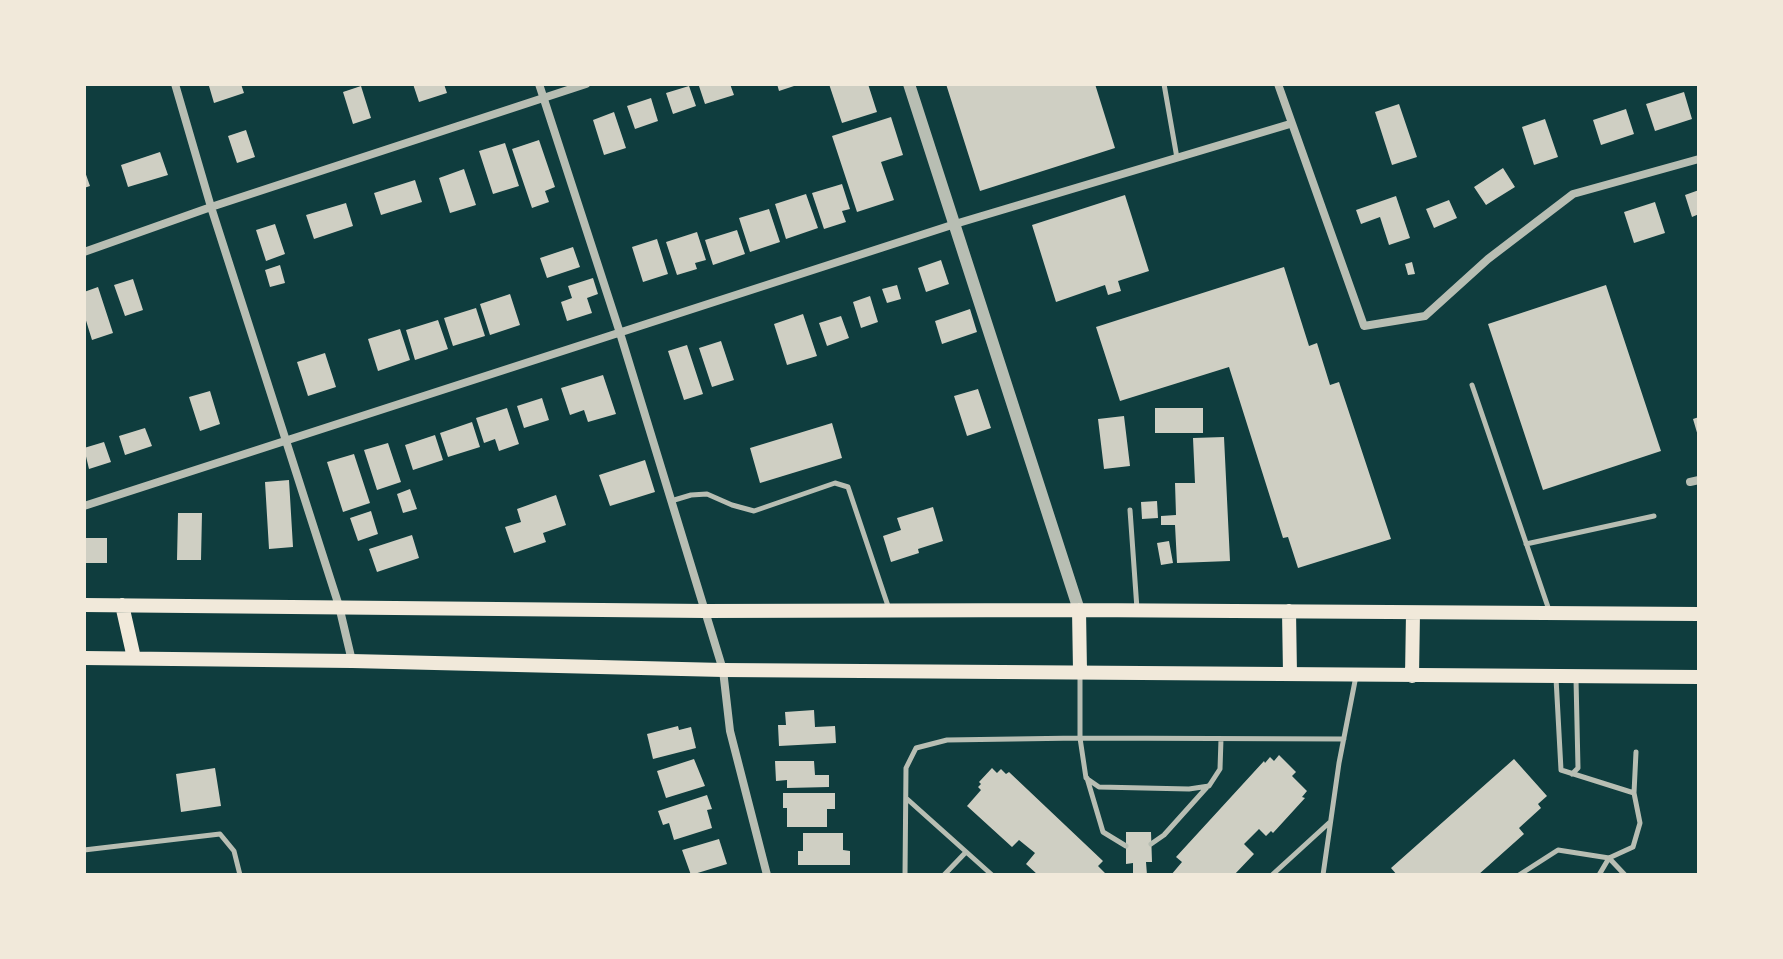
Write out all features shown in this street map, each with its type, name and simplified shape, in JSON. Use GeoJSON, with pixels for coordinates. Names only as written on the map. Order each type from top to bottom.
{"type":"FeatureCollection","features":[{"type":"Feature","properties":{"kind":"main road"},"geometry":{"type":"LineString","coordinates":[[84,605],[705,611],[1699,614]]}},
{"type":"Feature","properties":{"kind":"main road"},"geometry":{"type":"LineString","coordinates":[[122,605],[134,658]]}},
{"type":"Feature","properties":{"kind":"main road"},"geometry":{"type":"LineString","coordinates":[[1079,610],[1080,671]]}},
{"type":"Feature","properties":{"kind":"main road"},"geometry":{"type":"LineString","coordinates":[[1289,611],[1290,674]]}},
{"type":"Feature","properties":{"kind":"main road"},"geometry":{"type":"LineString","coordinates":[[1412,676],[1413,613]]}},
{"type":"Feature","properties":{"kind":"main road"},"geometry":{"type":"LineString","coordinates":[[84,658],[723,670],[1699,677]]}},
{"type":"Feature","properties":{"kind":"street"},"geometry":{"type":"LineString","coordinates":[[175,84],[211,207],[339,606],[352,661]]}},
{"type":"Feature","properties":{"kind":"street"},"geometry":{"type":"LineString","coordinates":[[539,84],[620,333],[723,670],[730,731],[767,875]]}},
{"type":"Feature","properties":{"kind":"street"},"geometry":{"type":"LineString","coordinates":[[84,252],[586,84]]}},
{"type":"Feature","properties":{"kind":"street"},"geometry":{"type":"LineString","coordinates":[[909,84],[1079,610]]}},
{"type":"Feature","properties":{"kind":"street"},"geometry":{"type":"LineString","coordinates":[[1278,84],[1364,326],[1425,316],[1488,259],[1573,194],[1699,159]]}},
{"type":"Feature","properties":{"kind":"street"},"geometry":{"type":"LineString","coordinates":[[84,506],[955,224],[1290,124]]}},
{"type":"Feature","properties":{"kind":"lane"},"geometry":{"type":"LineString","coordinates":[[1164,84],[1177,158]]}},
{"type":"Feature","properties":{"kind":"lane"},"geometry":{"type":"LineString","coordinates":[[1472,385],[1551,615]]}},
{"type":"Feature","properties":{"kind":"lane"},"geometry":{"type":"LineString","coordinates":[[671,501],[707,494],[754,511],[835,483],[848,487],[890,610]]}},
{"type":"Feature","properties":{"kind":"lane"},"geometry":{"type":"LineString","coordinates":[[1130,510],[1137,610]]}},
{"type":"Feature","properties":{"kind":"lane"},"geometry":{"type":"LineString","coordinates":[[1525,544],[1654,516]]}},
{"type":"Feature","properties":{"kind":"lane"},"geometry":{"type":"LineString","coordinates":[[1080,671],[1080,738],[1086,778],[1103,832],[1126,846]]}},
{"type":"Feature","properties":{"kind":"lane"},"geometry":{"type":"LineString","coordinates":[[1323,875],[1356,676]]}},
{"type":"Feature","properties":{"kind":"lane"},"geometry":{"type":"LineString","coordinates":[[1556,677],[1561,770],[1634,793]]}},
{"type":"Feature","properties":{"kind":"lane"},"geometry":{"type":"LineString","coordinates":[[1571,774],[1578,768],[1576,677]]}},
{"type":"Feature","properties":{"kind":"lane"},"geometry":{"type":"LineString","coordinates":[[1151,844],[1164,835],[1209,786],[1220,769],[1221,739]]}},
{"type":"Feature","properties":{"kind":"lane"},"geometry":{"type":"LineString","coordinates":[[905,875],[906,768],[916,748],[947,740],[1344,739]]}},
{"type":"Feature","properties":{"kind":"lane"},"geometry":{"type":"LineString","coordinates":[[1519,875],[1558,850],[1609,858],[1633,847],[1640,823],[1634,793],[1636,752]]}},
{"type":"Feature","properties":{"kind":"lane"},"geometry":{"type":"LineString","coordinates":[[1086,778],[1099,787],[1189,789],[1209,786]]}},
{"type":"Feature","properties":{"kind":"lane"},"geometry":{"type":"LineString","coordinates":[[906,798],[992,875]]}},
{"type":"Feature","properties":{"kind":"lane"},"geometry":{"type":"LineString","coordinates":[[1272,875],[1331,821]]}},
{"type":"Feature","properties":{"kind":"lane"},"geometry":{"type":"LineString","coordinates":[[84,850],[220,834],[234,851],[240,875]]}},
{"type":"Feature","properties":{"kind":"lane"},"geometry":{"type":"LineString","coordinates":[[944,875],[966,852]]}},
{"type":"Feature","properties":{"kind":"lane"},"geometry":{"type":"LineString","coordinates":[[1599,875],[1609,858]]}},
{"type":"Feature","properties":{"kind":"lane"},"geometry":{"type":"LineString","coordinates":[[1609,858],[1625,875]]}},
{"type":"Feature","properties":{"kind":"building"},"geometry":{"type":"Polygon","coordinates":[[[241,84],[244,93],[214,103],[209,86],[241,84]]]}},
{"type":"Feature","properties":{"kind":"building"},"geometry":{"type":"Polygon","coordinates":[[[413,84],[444,84],[447,93],[419,102],[413,84]]]}},
{"type":"Feature","properties":{"kind":"building"},"geometry":{"type":"Polygon","coordinates":[[[730,84],[734,95],[705,104],[699,86],[730,84]]]}},
{"type":"Feature","properties":{"kind":"building"},"geometry":{"type":"Polygon","coordinates":[[[777,84],[797,84],[797,85],[779,91],[777,84]]]}},
{"type":"Feature","properties":{"kind":"building"},"geometry":{"type":"Polygon","coordinates":[[[829,84],[868,84],[877,112],[842,123],[829,84]]]}},
{"type":"Feature","properties":{"kind":"building"},"geometry":{"type":"Polygon","coordinates":[[[946,84],[1095,84],[1115,148],[980,191],[946,84]]]}},
{"type":"Feature","properties":{"kind":"building"},"geometry":{"type":"Polygon","coordinates":[[[361,86],[371,118],[353,124],[343,92],[361,86]]]}},
{"type":"Feature","properties":{"kind":"building"},"geometry":{"type":"Polygon","coordinates":[[[689,86],[696,106],[673,114],[666,93],[689,86]]]}},
{"type":"Feature","properties":{"kind":"building"},"geometry":{"type":"Polygon","coordinates":[[[1684,92],[1692,119],[1655,131],[1646,104],[1684,92]]]}},
{"type":"Feature","properties":{"kind":"building"},"geometry":{"type":"Polygon","coordinates":[[[651,98],[658,121],[635,129],[627,106],[651,98]]]}},
{"type":"Feature","properties":{"kind":"building"},"geometry":{"type":"Polygon","coordinates":[[[1399,104],[1417,157],[1392,165],[1375,112],[1399,104]]]}},
{"type":"Feature","properties":{"kind":"building"},"geometry":{"type":"Polygon","coordinates":[[[1626,109],[1634,134],[1601,145],[1593,120],[1626,109]]]}},
{"type":"Feature","properties":{"kind":"building"},"geometry":{"type":"Polygon","coordinates":[[[614,112],[626,148],[604,155],[593,120],[614,112]]]}},
{"type":"Feature","properties":{"kind":"building"},"geometry":{"type":"Polygon","coordinates":[[[891,117],[903,155],[881,162],[894,200],[857,212],[832,136],[891,117]]]}},
{"type":"Feature","properties":{"kind":"building"},"geometry":{"type":"Polygon","coordinates":[[[1545,119],[1558,157],[1534,165],[1522,127],[1545,119]]]}},
{"type":"Feature","properties":{"kind":"building"},"geometry":{"type":"Polygon","coordinates":[[[246,130],[255,157],[237,163],[228,136],[246,130]]]}},
{"type":"Feature","properties":{"kind":"building"},"geometry":{"type":"Polygon","coordinates":[[[539,140],[555,187],[545,191],[549,202],[532,208],[512,149],[539,140]]]}},
{"type":"Feature","properties":{"kind":"building"},"geometry":{"type":"Polygon","coordinates":[[[505,143],[519,186],[493,194],[479,151],[505,143]]]}},
{"type":"Feature","properties":{"kind":"building"},"geometry":{"type":"Polygon","coordinates":[[[160,152],[168,175],[128,187],[121,165],[160,152]]]}},
{"type":"Feature","properties":{"kind":"building"},"geometry":{"type":"Polygon","coordinates":[[[1503,168],[1515,187],[1486,205],[1474,187],[1503,168]]]}},
{"type":"Feature","properties":{"kind":"building"},"geometry":{"type":"Polygon","coordinates":[[[84,169],[90,186],[84,188],[84,169]]]}},
{"type":"Feature","properties":{"kind":"building"},"geometry":{"type":"Polygon","coordinates":[[[464,169],[476,205],[450,213],[439,178],[464,169]]]}},
{"type":"Feature","properties":{"kind":"building"},"geometry":{"type":"Polygon","coordinates":[[[415,180],[422,202],[381,215],[374,193],[415,180]]]}},
{"type":"Feature","properties":{"kind":"building"},"geometry":{"type":"Polygon","coordinates":[[[842,184],[850,209],[842,211],[846,222],[824,229],[812,193],[842,184]]]}},
{"type":"Feature","properties":{"kind":"building"},"geometry":{"type":"Polygon","coordinates":[[[1699,190],[1699,214],[1692,217],[1685,195],[1699,190]]]}},
{"type":"Feature","properties":{"kind":"building"},"geometry":{"type":"Polygon","coordinates":[[[806,194],[818,228],[786,239],[775,204],[806,194]]]}},
{"type":"Feature","properties":{"kind":"building"},"geometry":{"type":"Polygon","coordinates":[[[1125,195],[1149,271],[1118,281],[1121,291],[1108,295],[1105,285],[1056,302],[1032,225],[1125,195]]]}},
{"type":"Feature","properties":{"kind":"building"},"geometry":{"type":"Polygon","coordinates":[[[1396,196],[1410,238],[1389,245],[1380,217],[1361,224],[1356,210],[1396,196]]]}},
{"type":"Feature","properties":{"kind":"building"},"geometry":{"type":"Polygon","coordinates":[[[1449,200],[1457,218],[1434,228],[1426,209],[1449,200]]]}},
{"type":"Feature","properties":{"kind":"building"},"geometry":{"type":"Polygon","coordinates":[[[1655,202],[1665,233],[1634,243],[1624,212],[1655,202]]]}},
{"type":"Feature","properties":{"kind":"building"},"geometry":{"type":"Polygon","coordinates":[[[346,203],[353,226],[314,239],[306,215],[346,203]]]}},
{"type":"Feature","properties":{"kind":"building"},"geometry":{"type":"Polygon","coordinates":[[[769,209],[780,242],[750,252],[739,218],[769,209]]]}},
{"type":"Feature","properties":{"kind":"building"},"geometry":{"type":"Polygon","coordinates":[[[275,224],[285,254],[266,261],[256,230],[275,224]]]}},
{"type":"Feature","properties":{"kind":"building"},"geometry":{"type":"Polygon","coordinates":[[[737,230],[745,254],[713,265],[705,240],[737,230]]]}},
{"type":"Feature","properties":{"kind":"building"},"geometry":{"type":"Polygon","coordinates":[[[697,232],[706,260],[695,263],[697,269],[677,275],[666,242],[697,232]]]}},
{"type":"Feature","properties":{"kind":"building"},"geometry":{"type":"Polygon","coordinates":[[[657,239],[668,274],[643,282],[632,247],[657,239]]]}},
{"type":"Feature","properties":{"kind":"building"},"geometry":{"type":"Polygon","coordinates":[[[573,247],[580,267],[547,278],[540,258],[573,247]]]}},
{"type":"Feature","properties":{"kind":"building"},"geometry":{"type":"Polygon","coordinates":[[[941,260],[949,284],[926,292],[918,268],[941,260]]]}},
{"type":"Feature","properties":{"kind":"building"},"geometry":{"type":"Polygon","coordinates":[[[1412,262],[1415,274],[1408,275],[1405,264],[1412,262]]]}},
{"type":"Feature","properties":{"kind":"building"},"geometry":{"type":"Polygon","coordinates":[[[280,265],[285,283],[270,287],[265,270],[280,265]]]}},
{"type":"Feature","properties":{"kind":"building"},"geometry":{"type":"Polygon","coordinates":[[[1284,267],[1309,346],[1317,343],[1330,385],[1339,382],[1391,539],[1298,568],[1288,537],[1283,538],[1229,367],[1120,401],[1096,327],[1284,267]]]}},
{"type":"Feature","properties":{"kind":"building"},"geometry":{"type":"Polygon","coordinates":[[[593,278],[598,294],[587,298],[592,313],[567,321],[561,302],[572,298],[568,286],[593,278]]]}},
{"type":"Feature","properties":{"kind":"building"},"geometry":{"type":"Polygon","coordinates":[[[133,279],[143,310],[125,316],[114,285],[133,279]]]}},
{"type":"Feature","properties":{"kind":"building"},"geometry":{"type":"Polygon","coordinates":[[[897,285],[901,299],[887,303],[882,289],[897,285]]]}},
{"type":"Feature","properties":{"kind":"building"},"geometry":{"type":"Polygon","coordinates":[[[1606,285],[1661,451],[1543,490],[1488,324],[1606,285]]]}},
{"type":"Feature","properties":{"kind":"building"},"geometry":{"type":"Polygon","coordinates":[[[98,287],[113,333],[92,340],[84,314],[84,292],[98,287]]]}},
{"type":"Feature","properties":{"kind":"building"},"geometry":{"type":"Polygon","coordinates":[[[510,294],[520,325],[490,335],[480,304],[510,294]]]}},
{"type":"Feature","properties":{"kind":"building"},"geometry":{"type":"Polygon","coordinates":[[[870,296],[878,322],[861,328],[853,302],[870,296]]]}},
{"type":"Feature","properties":{"kind":"building"},"geometry":{"type":"Polygon","coordinates":[[[476,308],[485,336],[453,346],[444,318],[476,308]]]}},
{"type":"Feature","properties":{"kind":"building"},"geometry":{"type":"Polygon","coordinates":[[[970,309],[977,332],[942,344],[935,321],[970,309]]]}},
{"type":"Feature","properties":{"kind":"building"},"geometry":{"type":"Polygon","coordinates":[[[803,314],[817,356],[787,365],[774,324],[803,314]]]}},
{"type":"Feature","properties":{"kind":"building"},"geometry":{"type":"Polygon","coordinates":[[[841,316],[849,338],[827,346],[819,323],[841,316]]]}},
{"type":"Feature","properties":{"kind":"building"},"geometry":{"type":"Polygon","coordinates":[[[438,320],[448,349],[415,360],[406,330],[438,320]]]}},
{"type":"Feature","properties":{"kind":"building"},"geometry":{"type":"Polygon","coordinates":[[[400,329],[410,360],[378,371],[368,339],[400,329]]]}},
{"type":"Feature","properties":{"kind":"building"},"geometry":{"type":"Polygon","coordinates":[[[721,341],[734,380],[712,387],[699,348],[721,341]]]}},
{"type":"Feature","properties":{"kind":"building"},"geometry":{"type":"Polygon","coordinates":[[[687,345],[703,394],[684,400],[668,351],[687,345]]]}},
{"type":"Feature","properties":{"kind":"building"},"geometry":{"type":"Polygon","coordinates":[[[325,353],[336,387],[308,396],[297,362],[325,353]]]}},
{"type":"Feature","properties":{"kind":"building"},"geometry":{"type":"Polygon","coordinates":[[[603,375],[616,414],[588,422],[584,410],[570,415],[561,388],[603,375]]]}},
{"type":"Feature","properties":{"kind":"building"},"geometry":{"type":"Polygon","coordinates":[[[978,389],[991,428],[967,436],[954,396],[978,389]]]}},
{"type":"Feature","properties":{"kind":"building"},"geometry":{"type":"Polygon","coordinates":[[[210,391],[220,424],[200,431],[189,397],[210,391]]]}},
{"type":"Feature","properties":{"kind":"building"},"geometry":{"type":"Polygon","coordinates":[[[542,398],[549,420],[524,428],[517,406],[542,398]]]}},
{"type":"Feature","properties":{"kind":"building"},"geometry":{"type":"Polygon","coordinates":[[[507,408],[519,444],[499,451],[495,439],[484,443],[476,418],[507,408]]]}},
{"type":"Feature","properties":{"kind":"building"},"geometry":{"type":"Polygon","coordinates":[[[1155,408],[1203,408],[1203,433],[1155,433],[1155,408]]]}},
{"type":"Feature","properties":{"kind":"building"},"geometry":{"type":"Polygon","coordinates":[[[1124,416],[1130,466],[1104,469],[1098,419],[1124,416]]]}},
{"type":"Feature","properties":{"kind":"building"},"geometry":{"type":"Polygon","coordinates":[[[1699,417],[1699,436],[1698,436],[1693,419],[1699,417]]]}},
{"type":"Feature","properties":{"kind":"building"},"geometry":{"type":"Polygon","coordinates":[[[472,422],[480,447],[448,457],[440,433],[472,422]]]}},
{"type":"Feature","properties":{"kind":"building"},"geometry":{"type":"Polygon","coordinates":[[[832,423],[842,458],[760,483],[750,448],[832,423]]]}},
{"type":"Feature","properties":{"kind":"building"},"geometry":{"type":"Polygon","coordinates":[[[145,428],[152,446],[125,455],[119,436],[145,428]]]}},
{"type":"Feature","properties":{"kind":"building"},"geometry":{"type":"Polygon","coordinates":[[[435,435],[443,460],[413,470],[405,445],[435,435]]]}},
{"type":"Feature","properties":{"kind":"building"},"geometry":{"type":"Polygon","coordinates":[[[1224,437],[1230,561],[1177,563],[1175,525],[1161,525],[1161,516],[1176,515],[1175,483],[1195,483],[1193,438],[1224,437]]]}},
{"type":"Feature","properties":{"kind":"building"},"geometry":{"type":"Polygon","coordinates":[[[104,442],[111,462],[89,469],[84,448],[104,442]]]}},
{"type":"Feature","properties":{"kind":"building"},"geometry":{"type":"Polygon","coordinates":[[[388,443],[401,482],[377,490],[364,450],[388,443]]]}},
{"type":"Feature","properties":{"kind":"building"},"geometry":{"type":"Polygon","coordinates":[[[354,454],[370,503],[343,512],[327,462],[354,454]]]}},
{"type":"Feature","properties":{"kind":"building"},"geometry":{"type":"Polygon","coordinates":[[[645,460],[655,492],[610,506],[599,475],[645,460]]]}},
{"type":"Feature","properties":{"kind":"building"},"geometry":{"type":"Polygon","coordinates":[[[289,480],[293,547],[269,549],[265,482],[289,480]]]}},
{"type":"Feature","properties":{"kind":"building"},"geometry":{"type":"Polygon","coordinates":[[[410,489],[417,509],[403,513],[397,494],[410,489]]]}},
{"type":"Feature","properties":{"kind":"building"},"geometry":{"type":"Polygon","coordinates":[[[556,495],[566,525],[543,533],[546,542],[514,553],[505,527],[521,522],[517,509],[556,495]]]}},
{"type":"Feature","properties":{"kind":"building"},"geometry":{"type":"Polygon","coordinates":[[[1157,501],[1158,518],[1142,519],[1141,502],[1157,501]]]}},
{"type":"Feature","properties":{"kind":"building"},"geometry":{"type":"Polygon","coordinates":[[[933,507],[943,541],[891,562],[883,536],[901,530],[897,518],[933,507]]]}},
{"type":"Feature","properties":{"kind":"building"},"geometry":{"type":"Polygon","coordinates":[[[371,511],[378,534],[358,541],[350,518],[371,511]]]}},
{"type":"Feature","properties":{"kind":"building"},"geometry":{"type":"Polygon","coordinates":[[[178,513],[202,513],[201,560],[177,560],[178,513]]]}},
{"type":"Feature","properties":{"kind":"building"},"geometry":{"type":"Polygon","coordinates":[[[412,535],[419,558],[377,572],[369,549],[412,535]]]}},
{"type":"Feature","properties":{"kind":"building"},"geometry":{"type":"Polygon","coordinates":[[[84,538],[107,538],[107,563],[84,563],[84,538]]]}},
{"type":"Feature","properties":{"kind":"building"},"geometry":{"type":"Polygon","coordinates":[[[1169,541],[1173,563],[1161,565],[1157,543],[1169,541]]]}},
{"type":"Feature","properties":{"kind":"building"},"geometry":{"type":"Polygon","coordinates":[[[814,710],[815,727],[835,726],[836,743],[779,746],[778,725],[786,725],[785,712],[814,710]]]}},
{"type":"Feature","properties":{"kind":"building"},"geometry":{"type":"Polygon","coordinates":[[[678,726],[679,730],[691,727],[696,748],[653,759],[647,734],[678,726]]]}},
{"type":"Feature","properties":{"kind":"building"},"geometry":{"type":"Polygon","coordinates":[[[1279,755],[1296,772],[1292,776],[1307,791],[1302,797],[1305,798],[1273,833],[1271,831],[1266,836],[1259,829],[1244,844],[1254,854],[1234,875],[1171,875],[1182,862],[1176,857],[1264,761],[1270,757],[1274,761],[1279,755]]]}},
{"type":"Feature","properties":{"kind":"building"},"geometry":{"type":"Polygon","coordinates":[[[694,759],[705,786],[666,798],[657,771],[694,759]]]}},
{"type":"Feature","properties":{"kind":"building"},"geometry":{"type":"Polygon","coordinates":[[[1514,759],[1547,796],[1538,804],[1541,808],[1519,828],[1524,834],[1478,875],[1397,875],[1391,868],[1514,759]]]}},
{"type":"Feature","properties":{"kind":"building"},"geometry":{"type":"Polygon","coordinates":[[[775,761],[814,761],[815,775],[829,775],[829,787],[787,788],[787,780],[776,781],[775,761]]]}},
{"type":"Feature","properties":{"kind":"building"},"geometry":{"type":"Polygon","coordinates":[[[215,768],[221,806],[181,812],[176,774],[215,768]]]}},
{"type":"Feature","properties":{"kind":"building"},"geometry":{"type":"Polygon","coordinates":[[[992,768],[997,773],[1001,769],[1006,774],[1009,772],[1103,861],[1098,866],[1107,875],[1038,875],[1026,864],[1035,853],[1019,840],[1012,847],[967,806],[981,790],[979,782],[992,768]]]}},
{"type":"Feature","properties":{"kind":"building"},"geometry":{"type":"Polygon","coordinates":[[[783,793],[835,793],[835,809],[827,809],[827,827],[787,827],[783,793]]]}},
{"type":"Feature","properties":{"kind":"building"},"geometry":{"type":"Polygon","coordinates":[[[707,795],[712,809],[707,810],[712,828],[674,840],[669,823],[663,825],[658,811],[707,795]]]}},
{"type":"Feature","properties":{"kind":"building"},"geometry":{"type":"Polygon","coordinates":[[[1126,832],[1151,832],[1152,862],[1146,862],[1147,875],[1133,875],[1133,863],[1126,864],[1126,832]]]}},
{"type":"Feature","properties":{"kind":"building"},"geometry":{"type":"Polygon","coordinates":[[[803,833],[843,833],[843,850],[850,851],[850,865],[798,865],[798,851],[803,851],[803,833]]]}},
{"type":"Feature","properties":{"kind":"building"},"geometry":{"type":"Polygon","coordinates":[[[719,839],[727,864],[691,875],[682,850],[719,839]]]}}]}
